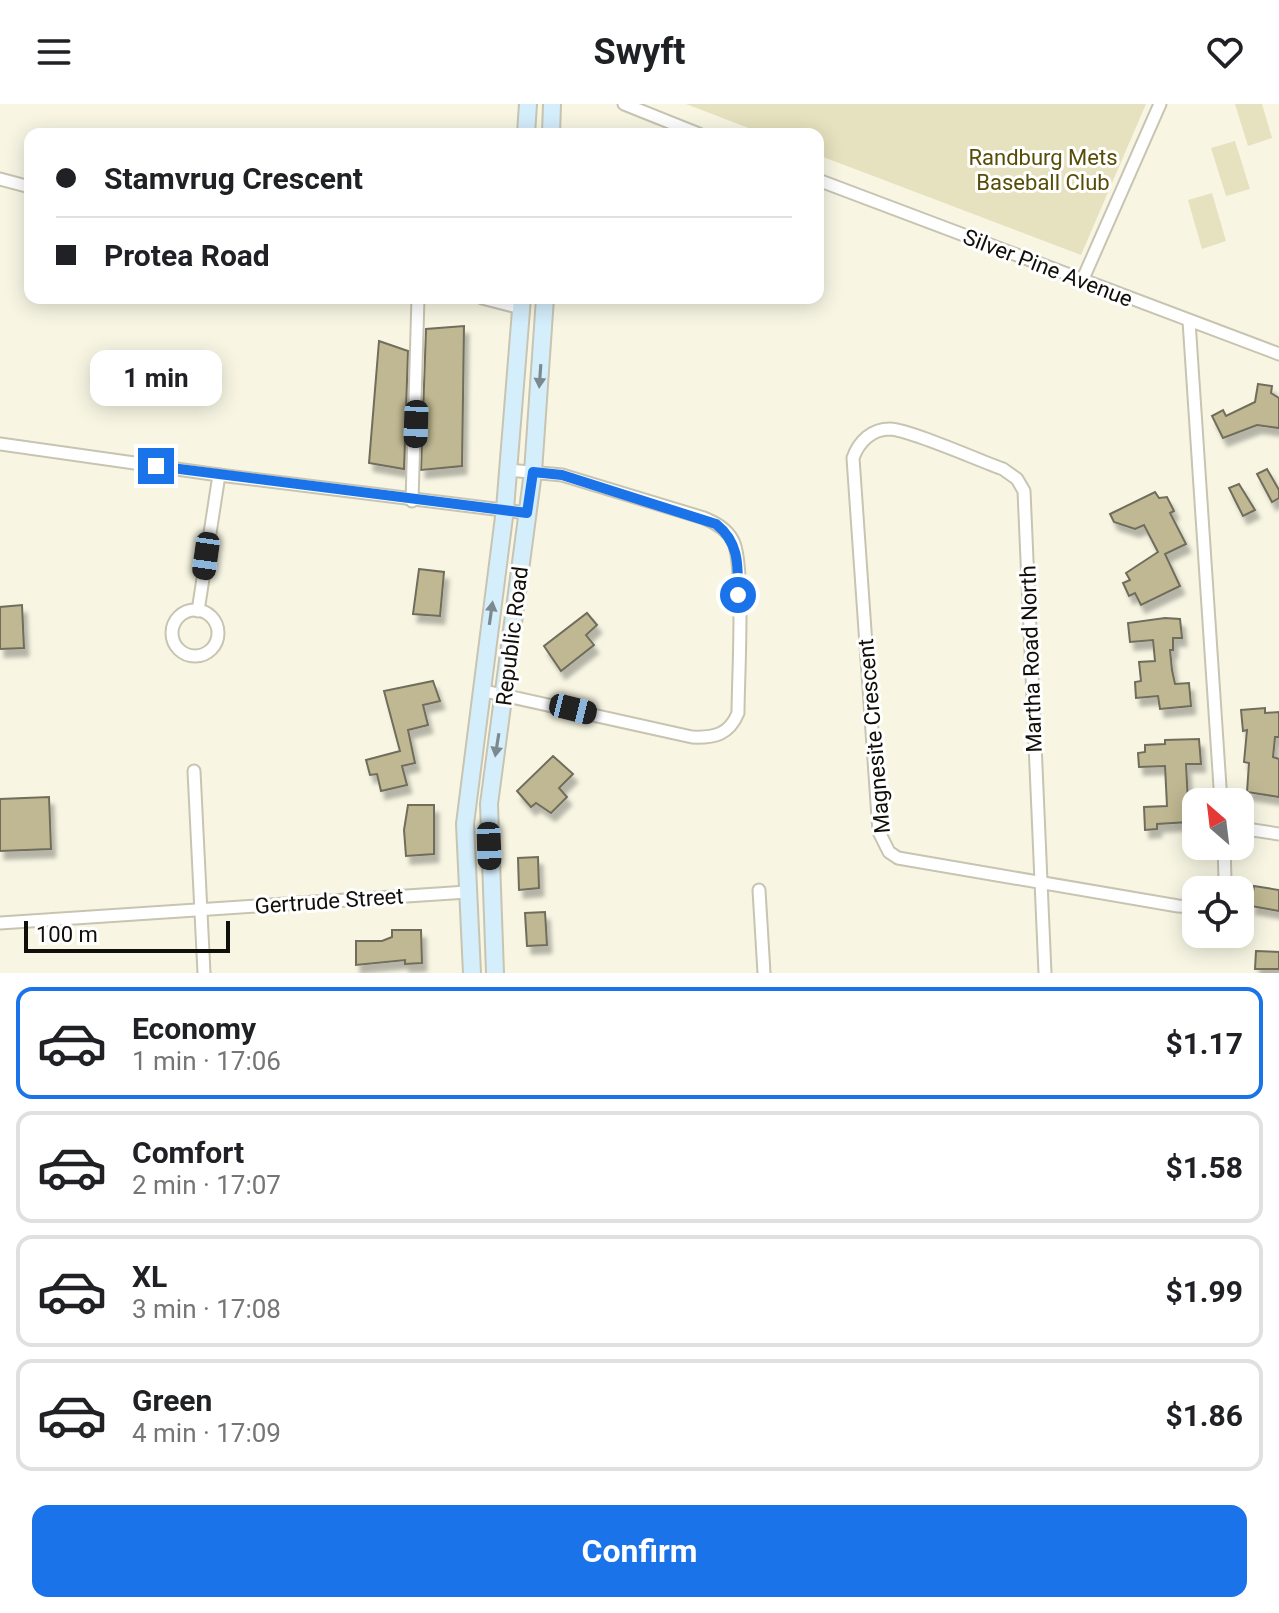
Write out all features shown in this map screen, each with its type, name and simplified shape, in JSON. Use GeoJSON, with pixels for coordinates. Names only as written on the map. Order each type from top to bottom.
{"type":"FeatureCollection","features":[{"type":"Feature","properties":{"kind":"main road"},"geometry":{"type":"LineString","coordinates":[[526,128],[528,104]]}},
{"type":"Feature","properties":{"kind":"main road"},"geometry":{"type":"LineString","coordinates":[[551,128],[552,104]]}},
{"type":"Feature","properties":{"kind":"main road","name":"Republic Road"},"geometry":{"type":"LineString","coordinates":[[472,973],[465,824],[505,509],[522,304]]}},
{"type":"Feature","properties":{"kind":"main road","name":"Republic Road"},"geometry":{"type":"LineString","coordinates":[[495,973],[489,804],[533,472],[545,304]]}},
{"type":"Feature","properties":{"kind":"street"},"geometry":{"type":"LineString","coordinates":[[624,104],[684,128]]}},
{"type":"Feature","properties":{"kind":"street"},"geometry":{"type":"LineString","coordinates":[[1082,281],[1160,104]]}},
{"type":"Feature","properties":{"kind":"street"},"geometry":{"type":"LineString","coordinates":[[0,179],[24,185]]}},
{"type":"Feature","properties":{"kind":"street","name":"Silver Pine Avenue"},"geometry":{"type":"LineString","coordinates":[[824,182],[1279,354]]}},
{"type":"Feature","properties":{"kind":"street"},"geometry":{"type":"LineString","coordinates":[[412,501],[418,304]]}},
{"type":"Feature","properties":{"kind":"street"},"geometry":{"type":"LineString","coordinates":[[1189,321],[1220,788]]}},
{"type":"Feature","properties":{"kind":"street","name":"Martha Road North"},"geometry":{"type":"LineString","coordinates":[[896,430],[1003,469],[1017,479],[1024,491],[1045,973]]}},
{"type":"Feature","properties":{"kind":"street","name":"Magnesite Crescent"},"geometry":{"type":"LineString","coordinates":[[896,430],[867,437],[853,458],[879,832],[889,852],[898,858],[1182,905]]}},
{"type":"Feature","properties":{"kind":"street"},"geometry":{"type":"LineString","coordinates":[[0,444],[412,501],[527,513]]}},
{"type":"Feature","properties":{"kind":"street"},"geometry":{"type":"LineString","coordinates":[[480,690],[505,693],[692,737],[720,734],[733,723],[738,713],[738,566],[733,542],[725,530],[704,518],[562,475],[508,470]]}},
{"type":"Feature","properties":{"kind":"street"},"geometry":{"type":"LineString","coordinates":[[198,611],[219,475]]}},
{"type":"Feature","properties":{"kind":"street"},"geometry":{"type":"LineString","coordinates":[[198,611],[214,621],[218,633],[210,651],[191,656],[180,651],[172,633],[180,616],[198,611]]}},
{"type":"Feature","properties":{"kind":"street"},"geometry":{"type":"LineString","coordinates":[[194,771],[204,973]]}},
{"type":"Feature","properties":{"kind":"street"},"geometry":{"type":"LineString","coordinates":[[1254,830],[1279,834]]}},
{"type":"Feature","properties":{"kind":"street"},"geometry":{"type":"LineString","coordinates":[[759,890],[764,973]]}},
{"type":"Feature","properties":{"kind":"street","name":"Gertrude Street"},"geometry":{"type":"LineString","coordinates":[[0,923],[467,892]]}},
{"type":"Feature","properties":{"kind":"green space","name":"Randburg Mets Baseball Club"},"geometry":{"type":"Polygon","coordinates":[[[686,104],[1146,104],[1081,255],[824,157],[824,128],[748,128],[686,104]]]}},
{"type":"Feature","properties":{"kind":"green space"},"geometry":{"type":"Polygon","coordinates":[[[1235,104],[1262,104],[1272,138],[1248,146],[1235,104]]]}},
{"type":"Feature","properties":{"kind":"green space"},"geometry":{"type":"Polygon","coordinates":[[[1235,141],[1250,189],[1226,196],[1211,148],[1235,141]]]}},
{"type":"Feature","properties":{"kind":"green space"},"geometry":{"type":"Polygon","coordinates":[[[1212,193],[1226,241],[1202,249],[1188,200],[1212,193]]]}},
{"type":"Feature","properties":{"kind":"building"},"geometry":{"type":"Polygon","coordinates":[[[464,326],[462,466],[421,470],[426,329],[464,326]]]}},
{"type":"Feature","properties":{"kind":"building"},"geometry":{"type":"Polygon","coordinates":[[[379,341],[408,351],[404,469],[369,463],[379,341]]]}},
{"type":"Feature","properties":{"kind":"building"},"geometry":{"type":"Polygon","coordinates":[[[1258,384],[1272,386],[1271,393],[1279,398],[1279,428],[1257,425],[1223,438],[1212,416],[1223,410],[1226,416],[1255,402],[1258,384]]]}},
{"type":"Feature","properties":{"kind":"building"},"geometry":{"type":"Polygon","coordinates":[[[1267,469],[1279,490],[1279,498],[1272,502],[1257,474],[1267,469]]]}},
{"type":"Feature","properties":{"kind":"building"},"geometry":{"type":"Polygon","coordinates":[[[1239,484],[1255,510],[1243,516],[1229,488],[1239,484]]]}},
{"type":"Feature","properties":{"kind":"building"},"geometry":{"type":"Polygon","coordinates":[[[1155,492],[1159,498],[1167,497],[1174,511],[1170,513],[1186,544],[1165,554],[1180,586],[1141,605],[1135,593],[1129,596],[1123,583],[1130,580],[1126,573],[1158,552],[1144,525],[1135,529],[1114,522],[1110,514],[1155,492]]]}},
{"type":"Feature","properties":{"kind":"building"},"geometry":{"type":"Polygon","coordinates":[[[419,569],[444,572],[440,616],[413,614],[419,569]]]}},
{"type":"Feature","properties":{"kind":"building"},"geometry":{"type":"Polygon","coordinates":[[[22,605],[24,648],[0,649],[0,607],[22,605]]]}},
{"type":"Feature","properties":{"kind":"building"},"geometry":{"type":"Polygon","coordinates":[[[587,613],[597,625],[586,635],[594,645],[561,671],[544,646],[587,613]]]}},
{"type":"Feature","properties":{"kind":"building"},"geometry":{"type":"Polygon","coordinates":[[[1180,619],[1182,638],[1173,638],[1173,650],[1170,650],[1172,670],[1175,684],[1189,683],[1191,706],[1160,709],[1158,696],[1136,698],[1135,682],[1141,681],[1139,662],[1155,661],[1153,640],[1130,642],[1128,623],[1180,619]]]}},
{"type":"Feature","properties":{"kind":"building"},"geometry":{"type":"Polygon","coordinates":[[[433,681],[440,701],[423,705],[428,725],[408,730],[415,763],[402,766],[407,785],[381,791],[377,774],[370,775],[366,760],[400,751],[384,691],[433,681]]]}},
{"type":"Feature","properties":{"kind":"building"},"geometry":{"type":"Polygon","coordinates":[[[1265,708],[1265,713],[1279,712],[1279,737],[1275,737],[1273,757],[1279,759],[1279,797],[1254,793],[1254,788],[1247,788],[1249,763],[1244,762],[1247,730],[1243,731],[1241,710],[1265,708]]]}},
{"type":"Feature","properties":{"kind":"building"},"geometry":{"type":"Polygon","coordinates":[[[1199,739],[1201,764],[1186,764],[1187,788],[1182,788],[1182,822],[1157,824],[1157,829],[1145,830],[1144,807],[1167,806],[1165,766],[1139,767],[1138,753],[1145,752],[1145,745],[1165,744],[1165,740],[1199,739]]]}},
{"type":"Feature","properties":{"kind":"building"},"geometry":{"type":"Polygon","coordinates":[[[553,756],[573,774],[559,788],[567,797],[551,813],[536,803],[531,807],[517,791],[553,756]]]}},
{"type":"Feature","properties":{"kind":"building"},"geometry":{"type":"Polygon","coordinates":[[[49,797],[51,849],[0,851],[0,799],[49,797]]]}},
{"type":"Feature","properties":{"kind":"building"},"geometry":{"type":"Polygon","coordinates":[[[408,805],[434,805],[434,854],[406,856],[404,830],[408,805]]]}},
{"type":"Feature","properties":{"kind":"building"},"geometry":{"type":"Polygon","coordinates":[[[538,857],[539,888],[519,890],[518,858],[538,857]]]}},
{"type":"Feature","properties":{"kind":"building"},"geometry":{"type":"Polygon","coordinates":[[[1254,886],[1279,890],[1279,911],[1254,907],[1254,886]]]}},
{"type":"Feature","properties":{"kind":"building"},"geometry":{"type":"Polygon","coordinates":[[[545,912],[547,945],[527,946],[525,913],[545,912]]]}},
{"type":"Feature","properties":{"kind":"building"},"geometry":{"type":"Polygon","coordinates":[[[392,930],[421,930],[422,963],[405,964],[405,960],[356,965],[356,941],[382,941],[392,937],[392,930]]]}},
{"type":"Feature","properties":{"kind":"building"},"geometry":{"type":"Polygon","coordinates":[[[1256,951],[1279,952],[1279,969],[1255,969],[1256,951]]]}},
{"type":"Feature","properties":{"kind":"route"},"geometry":{"type":"LineString","coordinates":[[156,466],[475,509],[527,513],[533,472],[551,472],[716,524],[725,530],[737,553],[738,595]]}}]}
